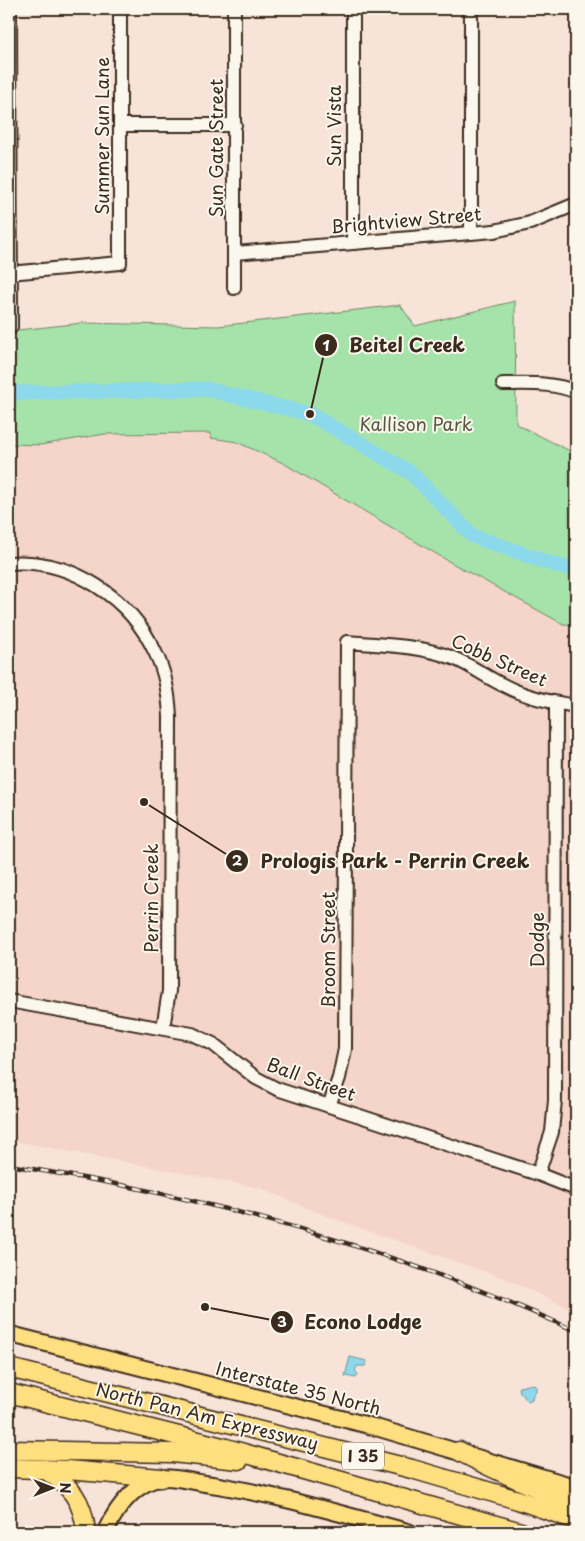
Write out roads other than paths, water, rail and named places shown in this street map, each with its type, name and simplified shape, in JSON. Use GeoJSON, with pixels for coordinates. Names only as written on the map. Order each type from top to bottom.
{"type":"FeatureCollection","features":[{"type":"Feature","properties":{"kind":"highway"},"geometry":{"type":"LineString","coordinates":[[9,1356],[208,1418]]}},
{"type":"Feature","properties":{"kind":"highway","name":"North Pan Am Expressway"},"geometry":{"type":"LineString","coordinates":[[9,1368],[412,1469],[518,1500],[576,1520]]}},
{"type":"Feature","properties":{"kind":"highway","name":"North Pan Am Expressway"},"geometry":{"type":"LineString","coordinates":[[9,1392],[270,1460],[521,1532]]}},
{"type":"Feature","properties":{"kind":"highway"},"geometry":{"type":"LineString","coordinates":[[9,1450],[145,1452],[235,1460],[270,1460]]}},
{"type":"Feature","properties":{"kind":"highway"},"geometry":{"type":"LineString","coordinates":[[459,1452],[576,1506]]}},
{"type":"Feature","properties":{"kind":"highway"},"geometry":{"type":"LineString","coordinates":[[9,1468],[113,1473],[161,1478]]}},
{"type":"Feature","properties":{"kind":"highway"},"geometry":{"type":"LineString","coordinates":[[44,1469],[60,1479],[77,1499],[83,1512],[86,1532]]}},
{"type":"Feature","properties":{"kind":"main road","name":"Interstate 35 North"},"geometry":{"type":"LineString","coordinates":[[9,1334],[371,1426],[576,1487]]}},
{"type":"Feature","properties":{"kind":"main road"},"geometry":{"type":"LineString","coordinates":[[105,1532],[126,1498],[136,1490],[161,1478],[220,1485],[279,1498],[409,1532]]}},
{"type":"Feature","properties":{"kind":"street"},"geometry":{"type":"LineString","coordinates":[[10,9],[9,272],[11,327]]}},
{"type":"Feature","properties":{"kind":"street","name":"Summer Sun Lane"},"geometry":{"type":"LineString","coordinates":[[9,272],[120,263],[120,9]]}},
{"type":"Feature","properties":{"kind":"street","name":"Sun Gate Street"},"geometry":{"type":"LineString","coordinates":[[234,9],[234,288]]}},
{"type":"Feature","properties":{"kind":"street","name":"Sun Vista"},"geometry":{"type":"LineString","coordinates":[[353,9],[353,243]]}},
{"type":"Feature","properties":{"kind":"street"},"geometry":{"type":"LineString","coordinates":[[471,9],[471,233]]}},
{"type":"Feature","properties":{"kind":"street"},"geometry":{"type":"LineString","coordinates":[[120,125],[235,125]]}},
{"type":"Feature","properties":{"kind":"street","name":"Brightview Street"},"geometry":{"type":"LineString","coordinates":[[235,254],[512,228],[530,224],[576,204]]}},
{"type":"Feature","properties":{"kind":"street"},"geometry":{"type":"LineString","coordinates":[[503,384],[548,384],[576,392]]}},
{"type":"Feature","properties":{"kind":"street","name":"Perrin Creek"},"geometry":{"type":"LineString","coordinates":[[9,563],[32,563],[63,570],[79,576],[107,592],[141,626],[153,647],[162,669],[167,685],[170,717],[169,991],[164,1028]]}},
{"type":"Feature","properties":{"kind":"street","name":"Cobb Street"},"geometry":{"type":"LineString","coordinates":[[347,642],[409,647],[437,652],[470,666],[517,692],[546,702],[576,706]]}},
{"type":"Feature","properties":{"kind":"street","name":"Broom Street"},"geometry":{"type":"LineString","coordinates":[[329,1106],[339,1078],[345,1048],[347,642]]}},
{"type":"Feature","properties":{"kind":"street","name":"Dodge"},"geometry":{"type":"LineString","coordinates":[[538,1174],[552,1132],[555,1100],[556,703]]}},
{"type":"Feature","properties":{"kind":"street","name":"Ball Street"},"geometry":{"type":"LineString","coordinates":[[9,1001],[192,1034],[223,1052],[256,1078],[277,1089],[538,1174],[576,1189]]}},
{"type":"Feature","properties":{"kind":"water"},"geometry":{"type":"Polygon","coordinates":[[[350,1357],[367,1361],[365,1366],[357,1366],[355,1371],[358,1374],[356,1378],[345,1376],[350,1357]]]}},
{"type":"Feature","properties":{"kind":"water"},"geometry":{"type":"Polygon","coordinates":[[[533,1384],[536,1387],[536,1391],[532,1399],[528,1401],[520,1392],[519,1387],[533,1384]]]}},
{"type":"Feature","properties":{"kind":"waterway"},"geometry":{"type":"LineString","coordinates":[[9,393],[206,389],[310,414],[410,472],[473,536],[555,565],[576,570]]}},
{"type":"Feature","properties":{"kind":"railway"},"geometry":{"type":"LineString","coordinates":[[9,1165],[131,1187],[245,1214],[302,1230],[414,1266],[523,1308],[576,1331]]}},
{"type":"Feature","properties":{"kind":"place","name":"Beitel Creek"},"geometry":{"type":"Point","coordinates":[310,414]}},
{"type":"Feature","properties":{"kind":"place","name":"Prologis Park - Perrin Creek"},"geometry":{"type":"Point","coordinates":[144,802]}},
{"type":"Feature","properties":{"kind":"place","name":"Econo Lodge"},"geometry":{"type":"Point","coordinates":[205,1307]}},
{"type":"Feature","properties":{"kind":"park label","name":"Kallison Park"},"geometry":{"type":"Point","coordinates":[416,425]}}]}
